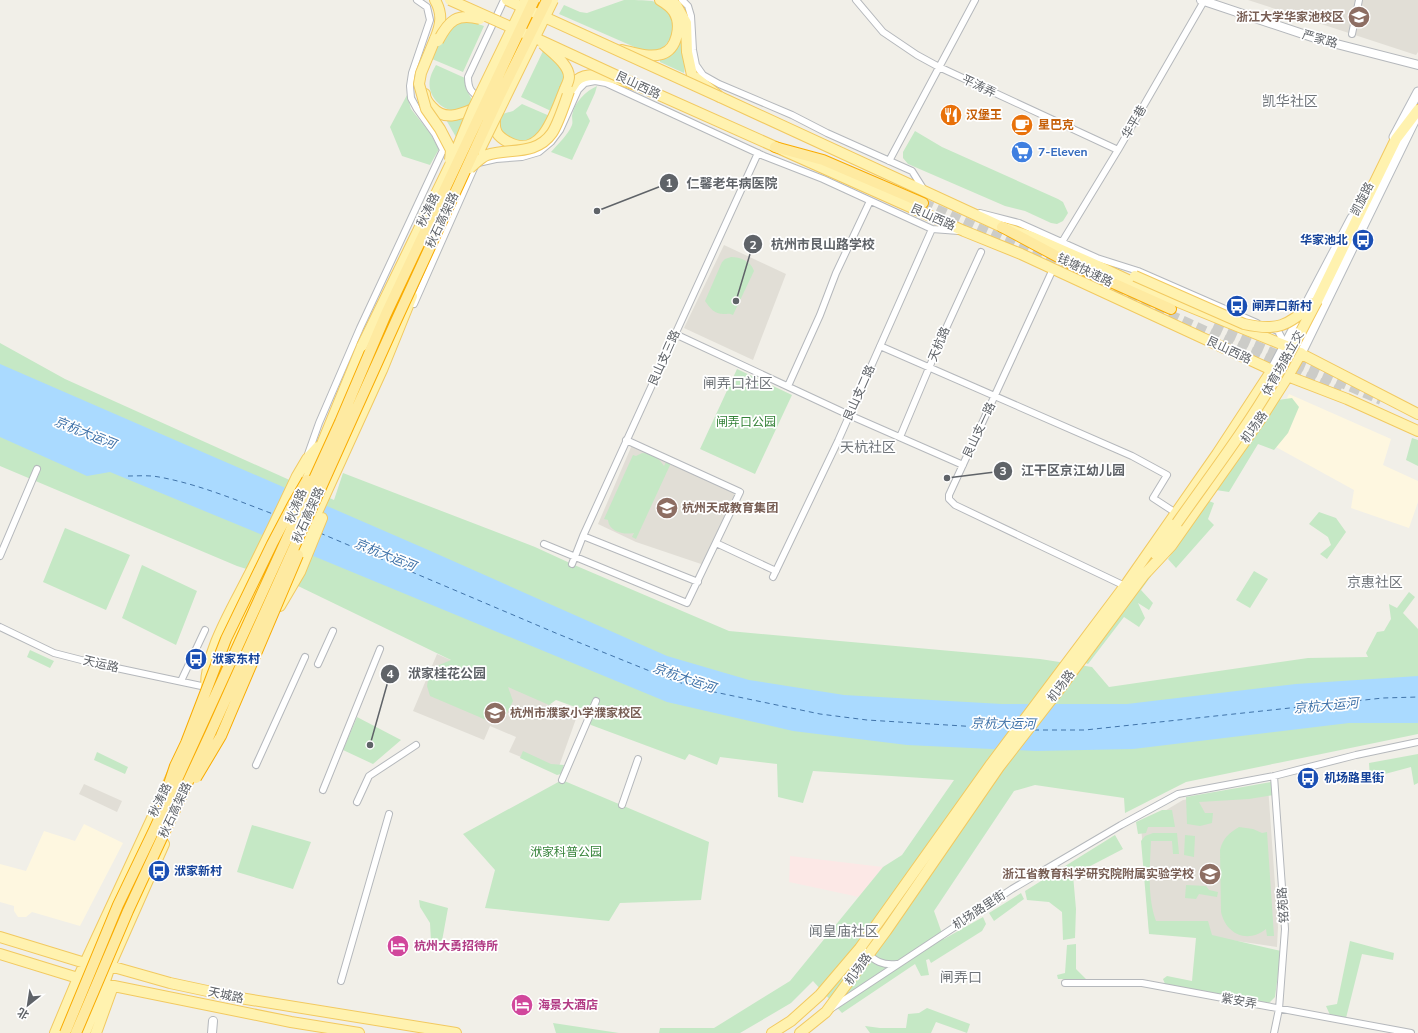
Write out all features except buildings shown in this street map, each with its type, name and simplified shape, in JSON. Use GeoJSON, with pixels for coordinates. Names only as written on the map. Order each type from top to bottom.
{"type":"FeatureCollection","features":[{"type":"Feature","properties":{"kind":"highway","name":"秋石高架路"},"geometry":{"type":"LineString","coordinates":[[76,1033],[128,911],[159,832],[256,605],[340,422],[386,314],[534,0]]}},
{"type":"Feature","properties":{"kind":"highway","name":"秋石高架路"},"geometry":{"type":"LineString","coordinates":[[65,1033],[118,905],[159,832],[436,232],[500,95],[547,0]]}},
{"type":"Feature","properties":{"kind":"highway"},"geometry":{"type":"LineString","coordinates":[[775,147],[823,160],[923,203]]}},
{"type":"Feature","properties":{"kind":"highway","name":"钱塘快速路"},"geometry":{"type":"LineString","coordinates":[[1002,227],[1075,266],[1171,309]]}},
{"type":"Feature","properties":{"kind":"highway"},"geometry":{"type":"LineString","coordinates":[[159,832],[175,766],[186,743],[226,639],[272,544],[307,480]]}},
{"type":"Feature","properties":{"kind":"highway"},"geometry":{"type":"LineString","coordinates":[[159,832],[221,736],[298,554]]}},
{"type":"Feature","properties":{"kind":"main road"},"geometry":{"type":"LineString","coordinates":[[435,0],[440,13],[440,26],[421,73],[419,84],[426,109],[440,129],[451,150],[450,165]]}},
{"type":"Feature","properties":{"kind":"main road","name":"艮山西路"},"geometry":{"type":"LineString","coordinates":[[450,0],[964,231],[1022,254],[1272,370],[1347,399],[1418,431]]}},
{"type":"Feature","properties":{"kind":"main road","name":"艮山西路"},"geometry":{"type":"LineString","coordinates":[[505,0],[720,96],[969,210],[1002,227],[1032,237],[1154,292],[1286,346],[1418,414]]}},
{"type":"Feature","properties":{"kind":"main road","name":"秋涛路"},"geometry":{"type":"LineString","coordinates":[[55,1033],[78,978],[206,702],[233,639],[267,571],[307,480],[307,464],[323,441],[362,346],[450,165],[473,109],[526,0]]}},
{"type":"Feature","properties":{"kind":"main road","name":"秋涛路"},"geometry":{"type":"LineString","coordinates":[[85,1033],[109,985],[110,966],[257,640],[289,582],[298,554],[382,370],[414,291],[553,0]]}},
{"type":"Feature","properties":{"kind":"main road"},"geometry":{"type":"LineString","coordinates":[[614,49],[652,56],[663,54],[673,45],[678,32],[678,21],[674,12],[660,0]]}},
{"type":"Feature","properties":{"kind":"main road"},"geometry":{"type":"LineString","coordinates":[[670,0],[676,5],[686,23],[687,52],[692,75],[720,96]]}},
{"type":"Feature","properties":{"kind":"main road"},"geometry":{"type":"LineString","coordinates":[[473,109],[459,115],[450,116],[435,110],[425,97],[423,87],[424,75],[442,33],[454,20],[468,16],[503,24]]}},
{"type":"Feature","properties":{"kind":"main road"},"geometry":{"type":"LineString","coordinates":[[495,120],[494,129],[500,136],[508,142],[520,146],[531,144],[540,139],[547,131],[569,76],[560,59],[533,37]]}},
{"type":"Feature","properties":{"kind":"main road"},"geometry":{"type":"LineString","coordinates":[[473,166],[485,156],[524,151],[543,142],[552,133],[570,91],[576,81],[584,76],[602,76],[639,86]]}},
{"type":"Feature","properties":{"kind":"main road","name":"凯旋路"},"geometry":{"type":"LineString","coordinates":[[1272,370],[1286,346],[1418,92]]}},
{"type":"Feature","properties":{"kind":"main road","name":"凯旋路"},"geometry":{"type":"LineString","coordinates":[[1301,353],[1400,152],[1418,111]]}},
{"type":"Feature","properties":{"kind":"main road","name":"体育场路立交"},"geometry":{"type":"LineString","coordinates":[[1126,584],[1239,435],[1260,404],[1317,301],[1396,139],[1418,111]]}},
{"type":"Feature","properties":{"kind":"main road"},"geometry":{"type":"LineString","coordinates":[[1098,266],[1135,276],[1244,324],[1261,328],[1279,326],[1290,322],[1317,301]]}},
{"type":"Feature","properties":{"kind":"main road","name":"机场路"},"geometry":{"type":"LineString","coordinates":[[800,1033],[826,1012],[864,952],[995,765],[1144,575],[1170,546],[1262,417],[1301,353]]}},
{"type":"Feature","properties":{"kind":"main road","name":"机场路"},"geometry":{"type":"LineString","coordinates":[[1176,518],[1272,370]]}},
{"type":"Feature","properties":{"kind":"main road"},"geometry":{"type":"LineString","coordinates":[[206,702],[205,680],[212,654],[254,564],[307,464]]}},
{"type":"Feature","properties":{"kind":"main road"},"geometry":{"type":"LineString","coordinates":[[289,582],[306,556],[330,497],[331,482]]}},
{"type":"Feature","properties":{"kind":"main road","name":"体育场路立交"},"geometry":{"type":"LineString","coordinates":[[1144,575],[1176,518]]}},
{"type":"Feature","properties":{"kind":"main road","name":"机场路"},"geometry":{"type":"LineString","coordinates":[[1057,684],[1126,584]]}},
{"type":"Feature","properties":{"kind":"main road","name":"天城路"},"geometry":{"type":"LineString","coordinates":[[0,937],[85,963],[110,966],[170,983],[240,998],[456,1033]]}},
{"type":"Feature","properties":{"kind":"main road","name":"机场路"},"geometry":{"type":"LineString","coordinates":[[772,1033],[791,1021],[864,952]]}},
{"type":"Feature","properties":{"kind":"main road","name":"天城路"},"geometry":{"type":"LineString","coordinates":[[0,954],[78,978],[109,985],[291,1022],[359,1033]]}},
{"type":"Feature","properties":{"kind":"main road"},"geometry":{"type":"LineString","coordinates":[[96,1033],[109,985]]}},
{"type":"Feature","properties":{"kind":"street"},"geometry":{"type":"LineString","coordinates":[[417,0],[427,7],[430,20],[412,73],[410,86],[411,98],[435,134],[443,150],[473,166],[496,159],[522,157],[539,152],[552,142],[560,130],[578,90],[585,83],[595,81],[606,83],[758,153],[823,179],[932,230],[964,231]]}},
{"type":"Feature","properties":{"kind":"street"},"geometry":{"type":"LineString","coordinates":[[505,0],[468,77],[468,85],[472,94],[483,101],[499,107],[511,95],[558,0]]}},
{"type":"Feature","properties":{"kind":"street"},"geometry":{"type":"LineString","coordinates":[[682,0],[688,6],[691,16],[693,50],[696,65],[703,75],[718,84],[792,115],[827,133],[912,171],[924,190]]}},
{"type":"Feature","properties":{"kind":"street","name":"平涛弄"},"geometry":{"type":"LineString","coordinates":[[856,0],[882,32],[916,55],[1118,150]]}},
{"type":"Feature","properties":{"kind":"street"},"geometry":{"type":"LineString","coordinates":[[889,161],[975,0]]}},
{"type":"Feature","properties":{"kind":"street"},"geometry":{"type":"LineString","coordinates":[[1352,34],[1358,0]]}},
{"type":"Feature","properties":{"kind":"street","name":"严家路"},"geometry":{"type":"LineString","coordinates":[[1202,1],[1321,40],[1418,65]]}},
{"type":"Feature","properties":{"kind":"street","name":"华平巷"},"geometry":{"type":"LineString","coordinates":[[1062,242],[1118,150],[1202,1]]}},
{"type":"Feature","properties":{"kind":"street"},"geometry":{"type":"LineString","coordinates":[[307,464],[319,423],[381,282],[443,150],[465,136],[483,101]]}},
{"type":"Feature","properties":{"kind":"street"},"geometry":{"type":"LineString","coordinates":[[473,166],[468,138],[483,101]]}},
{"type":"Feature","properties":{"kind":"street","name":"艮山支三路"},"geometry":{"type":"LineString","coordinates":[[572,564],[626,440],[758,153]]}},
{"type":"Feature","properties":{"kind":"street"},"geometry":{"type":"LineString","coordinates":[[788,386],[820,315],[836,273],[870,201]]}},
{"type":"Feature","properties":{"kind":"street","name":"艮山西路"},"geometry":{"type":"LineString","coordinates":[[969,210],[1019,222],[1097,258],[1138,271],[1278,331],[1286,346]]}},
{"type":"Feature","properties":{"kind":"street","name":"艮山支二路"},"geometry":{"type":"LineString","coordinates":[[773,577],[849,415],[932,230]]}},
{"type":"Feature","properties":{"kind":"street","name":"天杭路"},"geometry":{"type":"LineString","coordinates":[[900,437],[942,337],[981,252]]}},
{"type":"Feature","properties":{"kind":"street","name":"艮山支一路"},"geometry":{"type":"LineString","coordinates":[[1053,269],[949,495],[949,500],[955,505],[1126,584]]}},
{"type":"Feature","properties":{"kind":"street"},"geometry":{"type":"LineString","coordinates":[[675,334],[849,415],[963,465]]}},
{"type":"Feature","properties":{"kind":"street"},"geometry":{"type":"LineString","coordinates":[[345,366],[362,346]]}},
{"type":"Feature","properties":{"kind":"street"},"geometry":{"type":"LineString","coordinates":[[880,346],[1132,456],[1167,475],[1153,498],[1176,518]]}},
{"type":"Feature","properties":{"kind":"street"},"geometry":{"type":"LineString","coordinates":[[544,544],[687,603],[740,492],[626,440]]}},
{"type":"Feature","properties":{"kind":"street"},"geometry":{"type":"LineString","coordinates":[[0,556],[37,469]]}},
{"type":"Feature","properties":{"kind":"street"},"geometry":{"type":"LineString","coordinates":[[583,536],[698,582]]}},
{"type":"Feature","properties":{"kind":"street"},"geometry":{"type":"LineString","coordinates":[[716,543],[776,571]]}},
{"type":"Feature","properties":{"kind":"street","name":"天运路"},"geometry":{"type":"LineString","coordinates":[[0,627],[54,652],[94,663],[206,687]]}},
{"type":"Feature","properties":{"kind":"street"},"geometry":{"type":"LineString","coordinates":[[181,681],[205,630]]}},
{"type":"Feature","properties":{"kind":"street"},"geometry":{"type":"LineString","coordinates":[[318,664],[333,631]]}},
{"type":"Feature","properties":{"kind":"street"},"geometry":{"type":"LineString","coordinates":[[323,790],[380,650]]}},
{"type":"Feature","properties":{"kind":"street"},"geometry":{"type":"LineString","coordinates":[[256,765],[305,657]]}},
{"type":"Feature","properties":{"kind":"street"},"geometry":{"type":"LineString","coordinates":[[562,780],[596,701]]}},
{"type":"Feature","properties":{"kind":"street","name":"机场路里街"},"geometry":{"type":"LineString","coordinates":[[826,1012],[1012,889],[1114,829],[1178,794],[1274,776],[1356,755],[1418,742]]}},
{"type":"Feature","properties":{"kind":"street"},"geometry":{"type":"LineString","coordinates":[[358,802],[369,776],[416,745]]}},
{"type":"Feature","properties":{"kind":"street"},"geometry":{"type":"LineString","coordinates":[[622,805],[638,759]]}},
{"type":"Feature","properties":{"kind":"street","name":"铭苑路"},"geometry":{"type":"LineString","coordinates":[[1274,776],[1285,930],[1279,1009],[1274,1033]]}},
{"type":"Feature","properties":{"kind":"street"},"geometry":{"type":"LineString","coordinates":[[341,981],[389,814]]}},
{"type":"Feature","properties":{"kind":"street"},"geometry":{"type":"LineString","coordinates":[[864,952],[877,961],[887,965],[899,964]]}},
{"type":"Feature","properties":{"kind":"street","name":"紫安弄"},"geometry":{"type":"LineString","coordinates":[[1065,983],[1142,983],[1411,1033]]}},
{"type":"Feature","properties":{"kind":"street"},"geometry":{"type":"LineString","coordinates":[[212,1033],[213,1021]]}},
{"type":"Feature","properties":{"kind":"shaded area","name":"浙江大学华家池校区"},"geometry":{"type":"Polygon","coordinates":[[[1248,0],[1418,0],[1418,52],[1416,55],[1248,0]]]}},
{"type":"Feature","properties":{"kind":"shaded area"},"geometry":{"type":"Polygon","coordinates":[[[724,245],[786,274],[753,360],[684,328],[724,245]]]}},
{"type":"Feature","properties":{"kind":"shaded area"},"geometry":{"type":"Polygon","coordinates":[[[1289,394],[1391,439],[1383,465],[1418,481],[1418,502],[1409,528],[1351,508],[1354,490],[1265,441],[1289,394]]]}},
{"type":"Feature","properties":{"kind":"shaded area","name":"杭州天成教育集团"},"geometry":{"type":"Polygon","coordinates":[[[632,445],[736,493],[704,565],[636,542],[598,524],[632,445]]]}},
{"type":"Feature","properties":{"kind":"shaded area","name":"杭州市濮家小学濮家校区"},"geometry":{"type":"Polygon","coordinates":[[[437,654],[577,716],[557,772],[509,752],[516,737],[490,726],[484,740],[413,711],[437,654]]]}},
{"type":"Feature","properties":{"kind":"shaded area"},"geometry":{"type":"Polygon","coordinates":[[[84,784],[122,801],[117,812],[79,794],[84,784]]]}},
{"type":"Feature","properties":{"kind":"shaded area","name":"浙江省教育科学研究院附属实验学校"},"geometry":{"type":"Polygon","coordinates":[[[1268,786],[1278,927],[1277,947],[1149,929],[1141,825],[1183,800],[1268,786]]]}},
{"type":"Feature","properties":{"kind":"shaded area"},"geometry":{"type":"Polygon","coordinates":[[[84,824],[123,843],[80,926],[32,912],[26,917],[18,917],[14,911],[14,906],[0,902],[0,864],[26,871],[44,831],[75,841],[84,824]]]}},
{"type":"Feature","properties":{"kind":"shaded area"},"geometry":{"type":"Polygon","coordinates":[[[790,856],[883,867],[859,897],[789,882],[790,856]]]}},
{"type":"Feature","properties":{"kind":"green space"},"geometry":{"type":"Polygon","coordinates":[[[624,0],[652,1],[659,4],[673,18],[673,32],[663,47],[653,52],[647,52],[559,14],[564,5],[580,12],[587,13],[624,0]]]}},
{"type":"Feature","properties":{"kind":"green space"},"geometry":{"type":"Polygon","coordinates":[[[465,21],[484,26],[463,72],[432,59],[448,31],[458,23],[465,21]]]}},
{"type":"Feature","properties":{"kind":"green space"},"geometry":{"type":"Polygon","coordinates":[[[680,42],[683,44],[685,67],[684,73],[660,62],[660,58],[676,48],[680,42]]]}},
{"type":"Feature","properties":{"kind":"green space"},"geometry":{"type":"Polygon","coordinates":[[[543,51],[559,64],[563,78],[562,85],[551,111],[521,97],[543,51]]]}},
{"type":"Feature","properties":{"kind":"green space"},"geometry":{"type":"Polygon","coordinates":[[[436,65],[465,78],[466,89],[474,103],[468,108],[455,111],[449,110],[437,102],[430,89],[431,76],[436,65]]]}},
{"type":"Feature","properties":{"kind":"green space"},"geometry":{"type":"Polygon","coordinates":[[[597,86],[586,113],[590,121],[572,160],[551,152],[570,129],[575,106],[585,94],[597,86]]]}},
{"type":"Feature","properties":{"kind":"green space"},"geometry":{"type":"Polygon","coordinates":[[[407,95],[411,109],[430,133],[439,149],[430,165],[402,156],[390,127],[407,95]]]}},
{"type":"Feature","properties":{"kind":"green space"},"geometry":{"type":"Polygon","coordinates":[[[522,104],[552,117],[547,130],[528,141],[514,140],[504,134],[499,124],[499,115],[513,111],[522,104]]]}},
{"type":"Feature","properties":{"kind":"green space"},"geometry":{"type":"Polygon","coordinates":[[[467,117],[456,137],[445,118],[457,120],[467,117]]]}},
{"type":"Feature","properties":{"kind":"green space"},"geometry":{"type":"Polygon","coordinates":[[[915,131],[942,147],[1058,199],[1063,202],[1068,213],[1063,221],[1057,224],[1051,223],[1025,211],[1005,206],[908,164],[903,158],[903,152],[915,131]]]}},
{"type":"Feature","properties":{"kind":"green space"},"geometry":{"type":"Polygon","coordinates":[[[731,257],[745,260],[754,271],[733,315],[715,312],[705,301],[722,262],[731,257]]]}},
{"type":"Feature","properties":{"kind":"green space"},"geometry":{"type":"Polygon","coordinates":[[[0,343],[65,379],[334,500],[343,473],[535,547],[729,631],[1040,659],[1092,667],[1109,687],[1308,658],[1368,657],[1366,653],[1377,632],[1384,631],[1391,619],[1389,604],[1397,608],[1409,592],[1415,597],[1403,613],[1418,629],[1418,734],[1186,782],[1125,813],[1124,798],[1035,785],[1014,791],[934,911],[944,939],[983,917],[986,924],[982,931],[931,963],[929,959],[926,960],[929,975],[921,976],[915,964],[842,1013],[813,981],[791,1003],[740,1033],[659,1033],[660,1028],[714,1028],[790,981],[883,867],[902,855],[954,780],[813,771],[803,803],[778,797],[777,764],[720,757],[717,765],[689,754],[685,760],[591,725],[575,707],[556,700],[549,705],[508,687],[513,701],[504,719],[491,722],[430,696],[427,686],[430,669],[451,660],[296,585],[237,566],[0,466],[0,343]]]}},
{"type":"Feature","properties":{"kind":"green space","name":"闸弄口公园"},"geometry":{"type":"Polygon","coordinates":[[[737,369],[792,395],[755,474],[700,449],[737,369]]]}},
{"type":"Feature","properties":{"kind":"green space"},"geometry":{"type":"Polygon","coordinates":[[[1292,398],[1299,407],[1288,433],[1274,450],[1258,444],[1229,492],[1216,490],[1278,400],[1292,398]]]}},
{"type":"Feature","properties":{"kind":"green space"},"geometry":{"type":"Polygon","coordinates":[[[1412,438],[1418,440],[1418,466],[1406,460],[1412,438]]]}},
{"type":"Feature","properties":{"kind":"green space"},"geometry":{"type":"Polygon","coordinates":[[[642,453],[655,456],[664,466],[666,462],[671,463],[636,539],[632,537],[634,533],[626,534],[614,530],[609,524],[608,520],[604,519],[633,455],[636,456],[642,453]]]}},
{"type":"Feature","properties":{"kind":"green space"},"geometry":{"type":"Polygon","coordinates":[[[1209,501],[1214,503],[1208,519],[1214,525],[1176,568],[1168,559],[1187,530],[1209,501]]]}},
{"type":"Feature","properties":{"kind":"green space"},"geometry":{"type":"Polygon","coordinates":[[[1319,512],[1336,518],[1346,532],[1327,559],[1320,554],[1331,545],[1328,537],[1309,524],[1319,512]]]}},
{"type":"Feature","properties":{"kind":"green space"},"geometry":{"type":"Polygon","coordinates":[[[65,528],[130,555],[106,610],[43,582],[65,528]]]}},
{"type":"Feature","properties":{"kind":"green space"},"geometry":{"type":"Polygon","coordinates":[[[142,565],[197,591],[176,645],[122,618],[142,565]]]}},
{"type":"Feature","properties":{"kind":"green space"},"geometry":{"type":"Polygon","coordinates":[[[1254,571],[1268,579],[1250,608],[1236,600],[1254,571]]]}},
{"type":"Feature","properties":{"kind":"green space"},"geometry":{"type":"Polygon","coordinates":[[[1147,576],[1151,576],[1141,590],[1153,603],[1149,610],[1138,603],[1145,618],[1139,627],[1124,617],[1088,664],[1083,662],[1147,576]]]}},
{"type":"Feature","properties":{"kind":"green space"},"geometry":{"type":"Polygon","coordinates":[[[30,650],[54,661],[50,668],[27,657],[30,650]]]}},
{"type":"Feature","properties":{"kind":"green space"},"geometry":{"type":"Polygon","coordinates":[[[357,717],[401,740],[373,764],[343,750],[357,717]]]}},
{"type":"Feature","properties":{"kind":"green space"},"geometry":{"type":"Polygon","coordinates":[[[523,751],[551,764],[564,765],[561,774],[557,775],[520,758],[523,751]]]}},
{"type":"Feature","properties":{"kind":"green space"},"geometry":{"type":"Polygon","coordinates":[[[97,752],[128,767],[125,774],[94,760],[97,752]]]}},
{"type":"Feature","properties":{"kind":"green space"},"geometry":{"type":"Polygon","coordinates":[[[1418,754],[1418,783],[1414,785],[1411,767],[1370,778],[1369,763],[1418,754]]]}},
{"type":"Feature","properties":{"kind":"green space","name":"洑家科普公园"},"geometry":{"type":"Polygon","coordinates":[[[562,780],[709,842],[701,900],[620,903],[609,921],[485,908],[495,870],[463,834],[562,780]]]}},
{"type":"Feature","properties":{"kind":"green space"},"geometry":{"type":"Polygon","coordinates":[[[1271,782],[1274,795],[1249,799],[1199,802],[1205,813],[1213,813],[1212,823],[1200,826],[1187,824],[1186,797],[1271,782]]]}},
{"type":"Feature","properties":{"kind":"green space"},"geometry":{"type":"Polygon","coordinates":[[[1162,810],[1172,810],[1175,827],[1148,827],[1146,833],[1138,834],[1136,822],[1162,810]]]}},
{"type":"Feature","properties":{"kind":"green space"},"geometry":{"type":"Polygon","coordinates":[[[252,825],[311,842],[293,889],[237,872],[252,825]]]}},
{"type":"Feature","properties":{"kind":"green space"},"geometry":{"type":"Polygon","coordinates":[[[1239,827],[1253,829],[1262,833],[1267,832],[1274,936],[1267,936],[1266,929],[1252,936],[1238,934],[1227,926],[1221,912],[1220,850],[1227,836],[1239,827]]]}},
{"type":"Feature","properties":{"kind":"green space"},"geometry":{"type":"Polygon","coordinates":[[[1153,833],[1177,833],[1179,854],[1173,854],[1172,841],[1151,841],[1150,892],[1156,921],[1208,921],[1212,935],[1281,951],[1275,997],[1269,1003],[1165,984],[1163,979],[1167,976],[1192,981],[1196,938],[1149,934],[1141,841],[1145,836],[1153,833]]]}},
{"type":"Feature","properties":{"kind":"green space"},"geometry":{"type":"Polygon","coordinates":[[[1115,835],[1123,849],[1073,875],[1076,909],[1075,938],[1063,940],[1062,912],[1049,902],[1027,900],[1025,891],[1115,835]]]}},
{"type":"Feature","properties":{"kind":"green space"},"geometry":{"type":"Polygon","coordinates":[[[1185,835],[1195,836],[1194,857],[1184,855],[1185,835]]]}},
{"type":"Feature","properties":{"kind":"green space"},"geometry":{"type":"Polygon","coordinates":[[[1186,885],[1206,886],[1209,890],[1218,892],[1217,897],[1199,894],[1196,899],[1185,898],[1186,885]]]}},
{"type":"Feature","properties":{"kind":"green space"},"geometry":{"type":"Polygon","coordinates":[[[1021,893],[1024,899],[994,921],[989,913],[1021,893]]]}},
{"type":"Feature","properties":{"kind":"green space"},"geometry":{"type":"Polygon","coordinates":[[[419,900],[448,908],[442,941],[431,941],[430,923],[420,907],[419,900]]]}},
{"type":"Feature","properties":{"kind":"green space"},"geometry":{"type":"Polygon","coordinates":[[[1350,941],[1394,953],[1393,960],[1362,954],[1346,1018],[1330,1015],[1326,1006],[1337,1004],[1350,941]]]}},
{"type":"Feature","properties":{"kind":"green space"},"geometry":{"type":"Polygon","coordinates":[[[1076,944],[1076,969],[1086,979],[1058,979],[1057,975],[1065,973],[1067,945],[1076,944]]]}},
{"type":"Feature","properties":{"kind":"green space"},"geometry":{"type":"Polygon","coordinates":[[[927,1008],[970,1024],[967,1033],[936,1022],[931,1033],[870,1033],[865,1026],[880,1028],[906,1028],[908,1014],[919,1013],[927,1008]]]}},
{"type":"Feature","properties":{"kind":"green space"},"geometry":{"type":"Polygon","coordinates":[[[553,1023],[619,1033],[556,1033],[553,1023]]]}},
{"type":"Feature","properties":{"kind":"water","name":"京杭大运河"},"geometry":{"type":"Polygon","coordinates":[[[0,364],[426,549],[667,656],[749,680],[844,695],[1002,704],[1127,704],[1296,684],[1418,676],[1418,723],[1349,723],[1133,749],[1036,751],[907,745],[793,731],[667,702],[110,472],[87,476],[0,437],[0,364]]]}},
{"type":"Feature","properties":{"kind":"ferry route"},"geometry":{"type":"LineString","coordinates":[[128,476],[155,476],[174,480],[217,493],[273,514]]}},
{"type":"Feature","properties":{"kind":"ferry route"},"geometry":{"type":"LineString","coordinates":[[320,533],[558,634],[672,680],[700,689],[820,714],[867,720],[1011,729]]}},
{"type":"Feature","properties":{"kind":"ferry route"},"geometry":{"type":"LineString","coordinates":[[1034,730],[1085,730],[1383,698],[1418,697]]}},
{"type":"Feature","properties":{"kind":"tunnel"},"geometry":{"type":"LineString","coordinates":[[923,203],[1340,392]]}},
{"type":"Feature","properties":{"kind":"tunnel"},"geometry":{"type":"LineString","coordinates":[[1213,327],[1381,400]]}},
{"type":"Feature","properties":{"kind":"place","name":"浙江大学华家池校区"},"geometry":{"type":"Point","coordinates":[1359,17]}},
{"type":"Feature","properties":{"kind":"place","name":"汉堡王"},"geometry":{"type":"Point","coordinates":[951,115]}},
{"type":"Feature","properties":{"kind":"place","name":"星巴克"},"geometry":{"type":"Point","coordinates":[1022,125]}},
{"type":"Feature","properties":{"kind":"place","name":"7-Eleven"},"geometry":{"type":"Point","coordinates":[1022,152]}},
{"type":"Feature","properties":{"kind":"place","name":"仁馨老年病医院"},"geometry":{"type":"Point","coordinates":[597,211]}},
{"type":"Feature","properties":{"kind":"place","name":"华家池北"},"geometry":{"type":"Point","coordinates":[1363,240]}},
{"type":"Feature","properties":{"kind":"place","name":"杭州市艮山路学校"},"geometry":{"type":"Point","coordinates":[736,301]}},
{"type":"Feature","properties":{"kind":"place","name":"闸弄口新村"},"geometry":{"type":"Point","coordinates":[1237,306]}},
{"type":"Feature","properties":{"kind":"place","name":"江干区京江幼儿园"},"geometry":{"type":"Point","coordinates":[947,478]}},
{"type":"Feature","properties":{"kind":"place","name":"杭州天成教育集团"},"geometry":{"type":"Point","coordinates":[667,508]}},
{"type":"Feature","properties":{"kind":"place","name":"洑家东村"},"geometry":{"type":"Point","coordinates":[196,659]}},
{"type":"Feature","properties":{"kind":"place","name":"杭州市濮家小学濮家校区"},"geometry":{"type":"Point","coordinates":[495,713]}},
{"type":"Feature","properties":{"kind":"place","name":"洑家桂花公园"},"geometry":{"type":"Point","coordinates":[370,745]}},
{"type":"Feature","properties":{"kind":"place","name":"机场路里街"},"geometry":{"type":"Point","coordinates":[1308,778]}},
{"type":"Feature","properties":{"kind":"place","name":"洑家新村"},"geometry":{"type":"Point","coordinates":[159,871]}},
{"type":"Feature","properties":{"kind":"place","name":"浙江省教育科学研究院附属实验学校"},"geometry":{"type":"Point","coordinates":[1210,874]}},
{"type":"Feature","properties":{"kind":"place","name":"杭州大勇招待所"},"geometry":{"type":"Point","coordinates":[398,946]}},
{"type":"Feature","properties":{"kind":"place","name":"海景大酒店"},"geometry":{"type":"Point","coordinates":[522,1005]}},
{"type":"Feature","properties":{"kind":"district","name":"凯华社区"},"geometry":{"type":"Point","coordinates":[1290,101]}},
{"type":"Feature","properties":{"kind":"district","name":"闸弄口社区"},"geometry":{"type":"Point","coordinates":[738,383]}},
{"type":"Feature","properties":{"kind":"district","name":"天杭社区"},"geometry":{"type":"Point","coordinates":[868,447]}},
{"type":"Feature","properties":{"kind":"district","name":"京惠社区"},"geometry":{"type":"Point","coordinates":[1375,582]}},
{"type":"Feature","properties":{"kind":"district","name":"闻皇庙社区"},"geometry":{"type":"Point","coordinates":[844,931]}},
{"type":"Feature","properties":{"kind":"district","name":"闸弄口"},"geometry":{"type":"Point","coordinates":[961,977]}}]}
